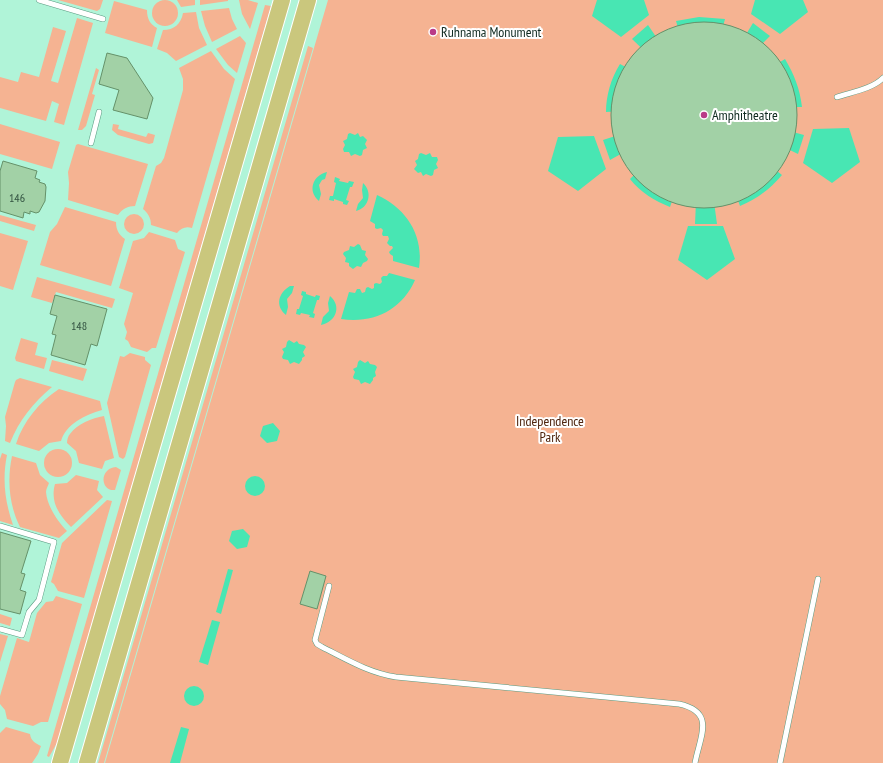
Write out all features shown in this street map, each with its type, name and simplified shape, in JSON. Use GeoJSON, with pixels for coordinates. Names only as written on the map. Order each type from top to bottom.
{"type":"FeatureCollection","features":[{"type":"Feature","properties":{"kind":"main road"},"geometry":{"type":"LineString","coordinates":[[60,763],[282,0]]}},
{"type":"Feature","properties":{"kind":"main road"},"geometry":{"type":"LineString","coordinates":[[87,763],[308,0]]}},
{"type":"Feature","properties":{"kind":"lane"},"geometry":{"type":"LineString","coordinates":[[39,0],[103,19]]}},
{"type":"Feature","properties":{"kind":"lane"},"geometry":{"type":"LineString","coordinates":[[837,97],[867,87],[883,78]]}},
{"type":"Feature","properties":{"kind":"lane"},"geometry":{"type":"LineString","coordinates":[[91,143],[99,112]]}},
{"type":"Feature","properties":{"kind":"lane"},"geometry":{"type":"LineString","coordinates":[[0,526],[54,542],[39,600],[29,612],[22,635],[0,629]]}},
{"type":"Feature","properties":{"kind":"lane"},"geometry":{"type":"LineString","coordinates":[[780,763],[818,579]]}},
{"type":"Feature","properties":{"kind":"lane"},"geometry":{"type":"LineString","coordinates":[[329,586],[315,640],[317,644],[322,647],[368,670],[381,675],[396,677],[679,704],[690,707],[696,710],[700,715],[702,722],[702,729],[694,763]]}},
{"type":"Feature","properties":{"kind":"green space"},"geometry":{"type":"Polygon","coordinates":[[[58,0],[103,0],[100,9],[97,11],[58,0]]]}},
{"type":"Feature","properties":{"kind":"green space"},"geometry":{"type":"Polygon","coordinates":[[[165,0],[174,4],[178,13],[174,22],[165,26],[156,22],[152,13],[156,4],[165,0]]]}},
{"type":"Feature","properties":{"kind":"green space"},"geometry":{"type":"Polygon","coordinates":[[[177,0],[195,0],[195,5],[181,7],[177,0]]]}},
{"type":"Feature","properties":{"kind":"green space"},"geometry":{"type":"Polygon","coordinates":[[[200,0],[228,0],[228,1],[200,5],[200,0]]]}},
{"type":"Feature","properties":{"kind":"green space"},"geometry":{"type":"Polygon","coordinates":[[[239,0],[248,0],[258,3],[250,29],[242,14],[239,0]]]}},
{"type":"Feature","properties":{"kind":"green space","name":"Independence Park"},"geometry":{"type":"Polygon","coordinates":[[[328,0],[883,0],[883,763],[105,763],[328,0]]]}},
{"type":"Feature","properties":{"kind":"green space"},"geometry":{"type":"Polygon","coordinates":[[[114,1],[147,10],[149,21],[157,28],[152,47],[105,33],[114,1]]]}},
{"type":"Feature","properties":{"kind":"green space"},"geometry":{"type":"Polygon","coordinates":[[[265,5],[271,6],[57,743],[49,757],[47,756],[265,5]]]}},
{"type":"Feature","properties":{"kind":"green space"},"geometry":{"type":"Polygon","coordinates":[[[229,8],[237,29],[212,42],[205,26],[201,11],[229,8]]]}},
{"type":"Feature","properties":{"kind":"green space"},"geometry":{"type":"Polygon","coordinates":[[[196,12],[199,28],[207,45],[176,61],[167,53],[157,49],[163,30],[174,28],[181,20],[183,13],[196,12]]]}},
{"type":"Feature","properties":{"kind":"green space"},"geometry":{"type":"Polygon","coordinates":[[[77,18],[93,23],[64,125],[54,122],[59,104],[52,101],[46,121],[0,108],[0,77],[18,82],[21,72],[39,77],[53,27],[66,31],[51,81],[58,83],[77,18]]]}},
{"type":"Feature","properties":{"kind":"green space"},"geometry":{"type":"Polygon","coordinates":[[[240,36],[246,43],[237,73],[228,65],[216,49],[240,36]]]}},
{"type":"Feature","properties":{"kind":"green space"},"geometry":{"type":"Polygon","coordinates":[[[308,46],[313,48],[104,763],[98,763],[308,46]]]}},
{"type":"Feature","properties":{"kind":"green space"},"geometry":{"type":"Polygon","coordinates":[[[211,51],[224,69],[235,79],[192,228],[184,228],[177,233],[151,225],[149,216],[143,209],[156,166],[161,163],[164,158],[183,90],[183,79],[179,68],[211,51]]]}},
{"type":"Feature","properties":{"kind":"green space"},"geometry":{"type":"Polygon","coordinates":[[[96,68],[99,70],[92,94],[95,95],[86,126],[82,130],[78,130],[96,68]]]}},
{"type":"Feature","properties":{"kind":"green space"},"geometry":{"type":"Polygon","coordinates":[[[0,124],[60,142],[52,169],[0,154],[0,124]]]}},
{"type":"Feature","properties":{"kind":"green space"},"geometry":{"type":"Polygon","coordinates":[[[113,124],[119,125],[118,129],[146,137],[148,133],[155,135],[153,143],[149,144],[118,135],[112,130],[113,124]]]}},
{"type":"Feature","properties":{"kind":"green space"},"geometry":{"type":"Polygon","coordinates":[[[78,144],[148,164],[135,206],[125,208],[118,215],[68,200],[68,172],[76,145],[78,144]]]}},
{"type":"Feature","properties":{"kind":"green space"},"geometry":{"type":"Polygon","coordinates":[[[65,207],[116,222],[118,232],[125,239],[111,286],[40,265],[50,232],[57,224],[65,207]]]}},
{"type":"Feature","properties":{"kind":"green space"},"geometry":{"type":"Polygon","coordinates":[[[134,214],[141,217],[144,224],[141,231],[134,234],[127,231],[124,224],[127,217],[134,214]]]}},
{"type":"Feature","properties":{"kind":"green space"},"geometry":{"type":"Polygon","coordinates":[[[0,215],[36,225],[34,231],[0,221],[0,215]]]}},
{"type":"Feature","properties":{"kind":"green space"},"geometry":{"type":"Polygon","coordinates":[[[149,232],[175,240],[178,249],[185,252],[156,348],[152,348],[147,352],[131,347],[125,339],[127,332],[124,324],[133,293],[119,288],[133,241],[144,238],[149,232]]]}},
{"type":"Feature","properties":{"kind":"green space"},"geometry":{"type":"Polygon","coordinates":[[[0,233],[28,241],[13,290],[0,286],[0,233]]]}},
{"type":"Feature","properties":{"kind":"green space"},"geometry":{"type":"Polygon","coordinates":[[[37,277],[115,299],[112,308],[56,292],[52,303],[31,297],[37,277]]]}},
{"type":"Feature","properties":{"kind":"green space"},"geometry":{"type":"Polygon","coordinates":[[[21,338],[38,343],[35,355],[47,358],[44,369],[16,361],[15,358],[21,338]]]}},
{"type":"Feature","properties":{"kind":"green space"},"geometry":{"type":"Polygon","coordinates":[[[130,353],[145,357],[145,360],[151,365],[125,457],[123,459],[119,457],[107,403],[120,356],[124,357],[130,353]]]}},
{"type":"Feature","properties":{"kind":"green space"},"geometry":{"type":"Polygon","coordinates":[[[52,360],[87,369],[83,381],[49,371],[52,360]]]}},
{"type":"Feature","properties":{"kind":"green space"},"geometry":{"type":"Polygon","coordinates":[[[20,378],[52,387],[27,412],[10,443],[5,441],[5,417],[15,382],[20,378]]]}},
{"type":"Feature","properties":{"kind":"green space"},"geometry":{"type":"Polygon","coordinates":[[[59,389],[100,401],[102,410],[77,421],[67,430],[61,441],[49,443],[39,451],[16,444],[27,420],[38,406],[59,389]]]}},
{"type":"Feature","properties":{"kind":"green space"},"geometry":{"type":"Polygon","coordinates":[[[104,416],[114,458],[105,461],[102,469],[79,463],[76,451],[67,443],[67,439],[73,430],[81,424],[104,416]]]}},
{"type":"Feature","properties":{"kind":"green space"},"geometry":{"type":"Polygon","coordinates":[[[58,449],[68,453],[72,463],[68,473],[58,477],[48,473],[44,463],[48,453],[58,449]]]}},
{"type":"Feature","properties":{"kind":"green space"},"geometry":{"type":"Polygon","coordinates":[[[2,453],[7,455],[5,464],[5,490],[13,525],[0,521],[0,459],[2,453]]]}},
{"type":"Feature","properties":{"kind":"green space"},"geometry":{"type":"Polygon","coordinates":[[[12,456],[36,463],[40,475],[49,483],[46,492],[48,503],[60,523],[67,531],[59,538],[20,527],[11,501],[9,483],[12,456]]]}},
{"type":"Feature","properties":{"kind":"green space"},"geometry":{"type":"Polygon","coordinates":[[[116,467],[121,470],[115,490],[110,490],[104,484],[104,476],[110,469],[116,467]]]}},
{"type":"Feature","properties":{"kind":"green space"},"geometry":{"type":"Polygon","coordinates":[[[76,475],[99,481],[97,490],[103,497],[71,527],[59,513],[55,502],[54,491],[55,484],[67,483],[76,475]]]}},
{"type":"Feature","properties":{"kind":"green space"},"geometry":{"type":"Polygon","coordinates":[[[107,500],[112,501],[84,598],[58,591],[51,582],[62,543],[107,500]]]}},
{"type":"Feature","properties":{"kind":"green space"},"geometry":{"type":"Polygon","coordinates":[[[56,596],[82,604],[48,722],[41,722],[33,726],[7,719],[5,710],[0,704],[0,696],[17,638],[29,642],[37,613],[46,602],[53,601],[56,596]]]}},
{"type":"Feature","properties":{"kind":"green space"},"geometry":{"type":"Polygon","coordinates":[[[0,614],[12,618],[10,626],[0,623],[0,614]]]}},
{"type":"Feature","properties":{"kind":"green space"},"geometry":{"type":"Polygon","coordinates":[[[0,634],[8,636],[0,662],[0,634]]]}},
{"type":"Feature","properties":{"kind":"green space"},"geometry":{"type":"Polygon","coordinates":[[[6,727],[30,734],[34,742],[41,746],[32,763],[0,763],[0,733],[6,727]]]}},
{"type":"Feature","properties":{"kind":"shaded area"},"geometry":{"type":"Polygon","coordinates":[[[597,0],[644,0],[649,15],[621,37],[592,16],[597,0]]]}},
{"type":"Feature","properties":{"kind":"shaded area"},"geometry":{"type":"Polygon","coordinates":[[[755,0],[803,0],[808,12],[780,34],[751,14],[755,0]]]}},
{"type":"Feature","properties":{"kind":"shaded area"},"geometry":{"type":"Polygon","coordinates":[[[699,17],[725,19],[716,53],[700,52],[686,55],[676,21],[699,17]]]}},
{"type":"Feature","properties":{"kind":"shaded area"},"geometry":{"type":"Polygon","coordinates":[[[753,23],[770,36],[745,61],[734,54],[753,23]]]}},
{"type":"Feature","properties":{"kind":"shaded area"},"geometry":{"type":"Polygon","coordinates":[[[648,25],[669,56],[658,64],[632,39],[648,25]]]}},
{"type":"Feature","properties":{"kind":"shaded area"},"geometry":{"type":"Polygon","coordinates":[[[785,59],[796,82],[802,107],[761,107],[758,91],[752,79],[785,59]]]}},
{"type":"Feature","properties":{"kind":"shaded area"},"geometry":{"type":"Polygon","coordinates":[[[620,64],[652,81],[643,110],[606,112],[610,87],[620,64]]]}},
{"type":"Feature","properties":{"kind":"shaded area"},"geometry":{"type":"Polygon","coordinates":[[[767,125],[804,135],[798,154],[763,137],[767,125]]]}},
{"type":"Feature","properties":{"kind":"shaded area"},"geometry":{"type":"Polygon","coordinates":[[[640,128],[644,141],[610,160],[603,140],[640,128]]]}},
{"type":"Feature","properties":{"kind":"shaded area"},"geometry":{"type":"Polygon","coordinates":[[[849,128],[860,162],[832,183],[803,163],[813,129],[849,128]]]}},
{"type":"Feature","properties":{"kind":"shaded area"},"geometry":{"type":"Polygon","coordinates":[[[350,133],[355,135],[358,133],[360,137],[363,136],[367,140],[365,144],[367,148],[363,150],[362,155],[360,156],[355,154],[351,156],[349,152],[344,152],[343,149],[345,145],[343,141],[347,139],[348,134],[350,133]]]}},
{"type":"Feature","properties":{"kind":"shaded area"},"geometry":{"type":"Polygon","coordinates":[[[594,136],[606,169],[578,191],[548,171],[558,137],[594,136]]]}},
{"type":"Feature","properties":{"kind":"shaded area"},"geometry":{"type":"Polygon","coordinates":[[[749,149],[782,175],[763,193],[740,206],[726,167],[740,159],[749,149]]]}},
{"type":"Feature","properties":{"kind":"shaded area"},"geometry":{"type":"Polygon","coordinates":[[[658,151],[670,162],[683,169],[670,207],[648,196],[630,179],[658,151]]]}},
{"type":"Feature","properties":{"kind":"shaded area"},"geometry":{"type":"Polygon","coordinates":[[[421,153],[426,155],[430,153],[432,157],[437,157],[438,160],[436,164],[438,168],[434,170],[433,175],[431,176],[426,174],[423,176],[421,172],[418,173],[414,169],[417,165],[415,161],[421,153]]]}},
{"type":"Feature","properties":{"kind":"shaded area"},"geometry":{"type":"Polygon","coordinates":[[[327,172],[325,179],[322,180],[319,185],[321,194],[319,201],[313,193],[313,184],[318,176],[327,172]]]}},
{"type":"Feature","properties":{"kind":"shaded area"},"geometry":{"type":"Polygon","coordinates":[[[335,177],[340,179],[339,181],[348,183],[349,181],[354,182],[352,187],[350,187],[346,200],[349,201],[347,205],[334,199],[334,201],[329,200],[330,196],[333,196],[336,183],[334,182],[335,177]]]}},
{"type":"Feature","properties":{"kind":"shaded area"},"geometry":{"type":"Polygon","coordinates":[[[697,180],[711,180],[717,224],[695,224],[697,180]]]}},
{"type":"Feature","properties":{"kind":"shaded area"},"geometry":{"type":"Polygon","coordinates":[[[363,183],[369,195],[367,203],[364,207],[356,211],[358,204],[363,198],[363,183]]]}},
{"type":"Feature","properties":{"kind":"shaded area"},"geometry":{"type":"Polygon","coordinates":[[[377,195],[396,207],[411,224],[419,244],[419,268],[393,261],[393,256],[389,252],[393,248],[387,243],[389,239],[388,236],[383,236],[383,230],[381,228],[375,228],[375,224],[370,221],[377,195]]]}},
{"type":"Feature","properties":{"kind":"shaded area"},"geometry":{"type":"Polygon","coordinates":[[[688,226],[723,226],[735,259],[707,280],[678,260],[688,226]]]}},
{"type":"Feature","properties":{"kind":"shaded area"},"geometry":{"type":"Polygon","coordinates":[[[358,244],[362,250],[366,251],[365,255],[368,259],[361,267],[357,266],[353,269],[349,266],[349,263],[345,262],[346,258],[343,254],[349,250],[350,246],[354,247],[358,244]]]}},
{"type":"Feature","properties":{"kind":"shaded area"},"geometry":{"type":"Polygon","coordinates":[[[389,273],[415,280],[402,299],[394,307],[375,317],[353,320],[341,319],[349,292],[355,293],[357,289],[360,289],[362,293],[365,292],[366,288],[368,287],[372,289],[374,288],[374,284],[380,284],[382,282],[381,278],[383,276],[387,276],[389,273]]]}},
{"type":"Feature","properties":{"kind":"shaded area"},"geometry":{"type":"Polygon","coordinates":[[[290,286],[294,286],[292,293],[287,299],[288,307],[286,315],[280,308],[279,300],[283,292],[290,286]]]}},
{"type":"Feature","properties":{"kind":"shaded area"},"geometry":{"type":"Polygon","coordinates":[[[302,291],[315,297],[316,295],[320,296],[319,300],[317,300],[313,313],[315,314],[314,318],[309,317],[310,315],[301,313],[300,315],[296,314],[303,296],[301,295],[302,291]]]}},
{"type":"Feature","properties":{"kind":"shaded area"},"geometry":{"type":"Polygon","coordinates":[[[330,296],[336,304],[336,313],[330,321],[321,325],[323,317],[329,311],[328,303],[330,296]]]}},
{"type":"Feature","properties":{"kind":"shaded area"},"geometry":{"type":"Polygon","coordinates":[[[289,340],[294,343],[297,341],[299,344],[306,347],[303,352],[305,356],[299,364],[294,362],[290,364],[288,360],[283,359],[282,357],[284,352],[282,349],[286,347],[289,340]]]}},
{"type":"Feature","properties":{"kind":"shaded area"},"geometry":{"type":"Polygon","coordinates":[[[360,360],[365,363],[368,361],[370,364],[377,367],[375,372],[376,376],[370,384],[365,382],[361,384],[359,380],[354,379],[353,377],[355,372],[353,369],[357,367],[360,360]]]}},
{"type":"Feature","properties":{"kind":"shaded area"},"geometry":{"type":"Polygon","coordinates":[[[273,423],[280,431],[277,441],[267,443],[260,436],[263,426],[273,423]]]}},
{"type":"Feature","properties":{"kind":"shaded area"},"geometry":{"type":"Polygon","coordinates":[[[255,476],[262,479],[265,486],[262,493],[255,496],[248,493],[245,486],[248,479],[255,476]]]}},
{"type":"Feature","properties":{"kind":"shaded area"},"geometry":{"type":"Polygon","coordinates":[[[243,529],[250,536],[247,547],[237,549],[229,541],[232,531],[243,529]]]}},
{"type":"Feature","properties":{"kind":"shaded area"},"geometry":{"type":"Polygon","coordinates":[[[228,569],[233,570],[221,614],[216,612],[228,569]]]}},
{"type":"Feature","properties":{"kind":"shaded area"},"geometry":{"type":"Polygon","coordinates":[[[212,620],[220,622],[208,665],[199,662],[212,620]]]}},
{"type":"Feature","properties":{"kind":"shaded area"},"geometry":{"type":"Polygon","coordinates":[[[194,686],[201,689],[204,696],[201,703],[194,706],[187,703],[184,696],[187,689],[194,686]]]}},
{"type":"Feature","properties":{"kind":"shaded area"},"geometry":{"type":"Polygon","coordinates":[[[181,727],[189,729],[180,763],[170,763],[181,727]]]}},
{"type":"Feature","properties":{"kind":"building","name":"Amphitheatre"},"geometry":{"type":"Polygon","coordinates":[[[704,22],[731,26],[748,33],[763,43],[776,56],[786,71],[793,88],[797,115],[793,142],[786,159],[776,174],[763,187],[748,197],[731,204],[704,208],[677,204],[660,197],[645,187],[632,174],[622,159],[615,142],[611,115],[615,88],[622,71],[632,56],[645,43],[660,33],[677,26],[704,22]]]}},
{"type":"Feature","properties":{"kind":"building"},"geometry":{"type":"Polygon","coordinates":[[[107,53],[127,58],[153,98],[147,119],[113,110],[119,90],[99,84],[107,53]]]}},
{"type":"Feature","properties":{"kind":"building"},"geometry":{"type":"Polygon","coordinates":[[[3,161],[37,171],[35,178],[40,180],[39,182],[45,184],[46,187],[45,201],[39,212],[36,213],[30,211],[30,214],[24,212],[23,218],[0,211],[0,171],[3,161]]]}},
{"type":"Feature","properties":{"kind":"building"},"geometry":{"type":"Polygon","coordinates":[[[55,295],[107,309],[97,346],[91,344],[85,365],[51,355],[56,335],[52,334],[57,316],[50,314],[55,295]]]}},
{"type":"Feature","properties":{"kind":"building"},"geometry":{"type":"Polygon","coordinates":[[[0,532],[31,541],[21,573],[25,574],[20,590],[26,592],[20,614],[0,609],[0,532]]]}},
{"type":"Feature","properties":{"kind":"building"},"geometry":{"type":"Polygon","coordinates":[[[310,571],[326,576],[317,609],[300,604],[310,571]]]}},
{"type":"Feature","properties":{"kind":"place","name":"Ruhnama Monument"},"geometry":{"type":"Point","coordinates":[433,32]}},
{"type":"Feature","properties":{"kind":"place","name":"Amphitheatre"},"geometry":{"type":"Point","coordinates":[704,115]}}]}
